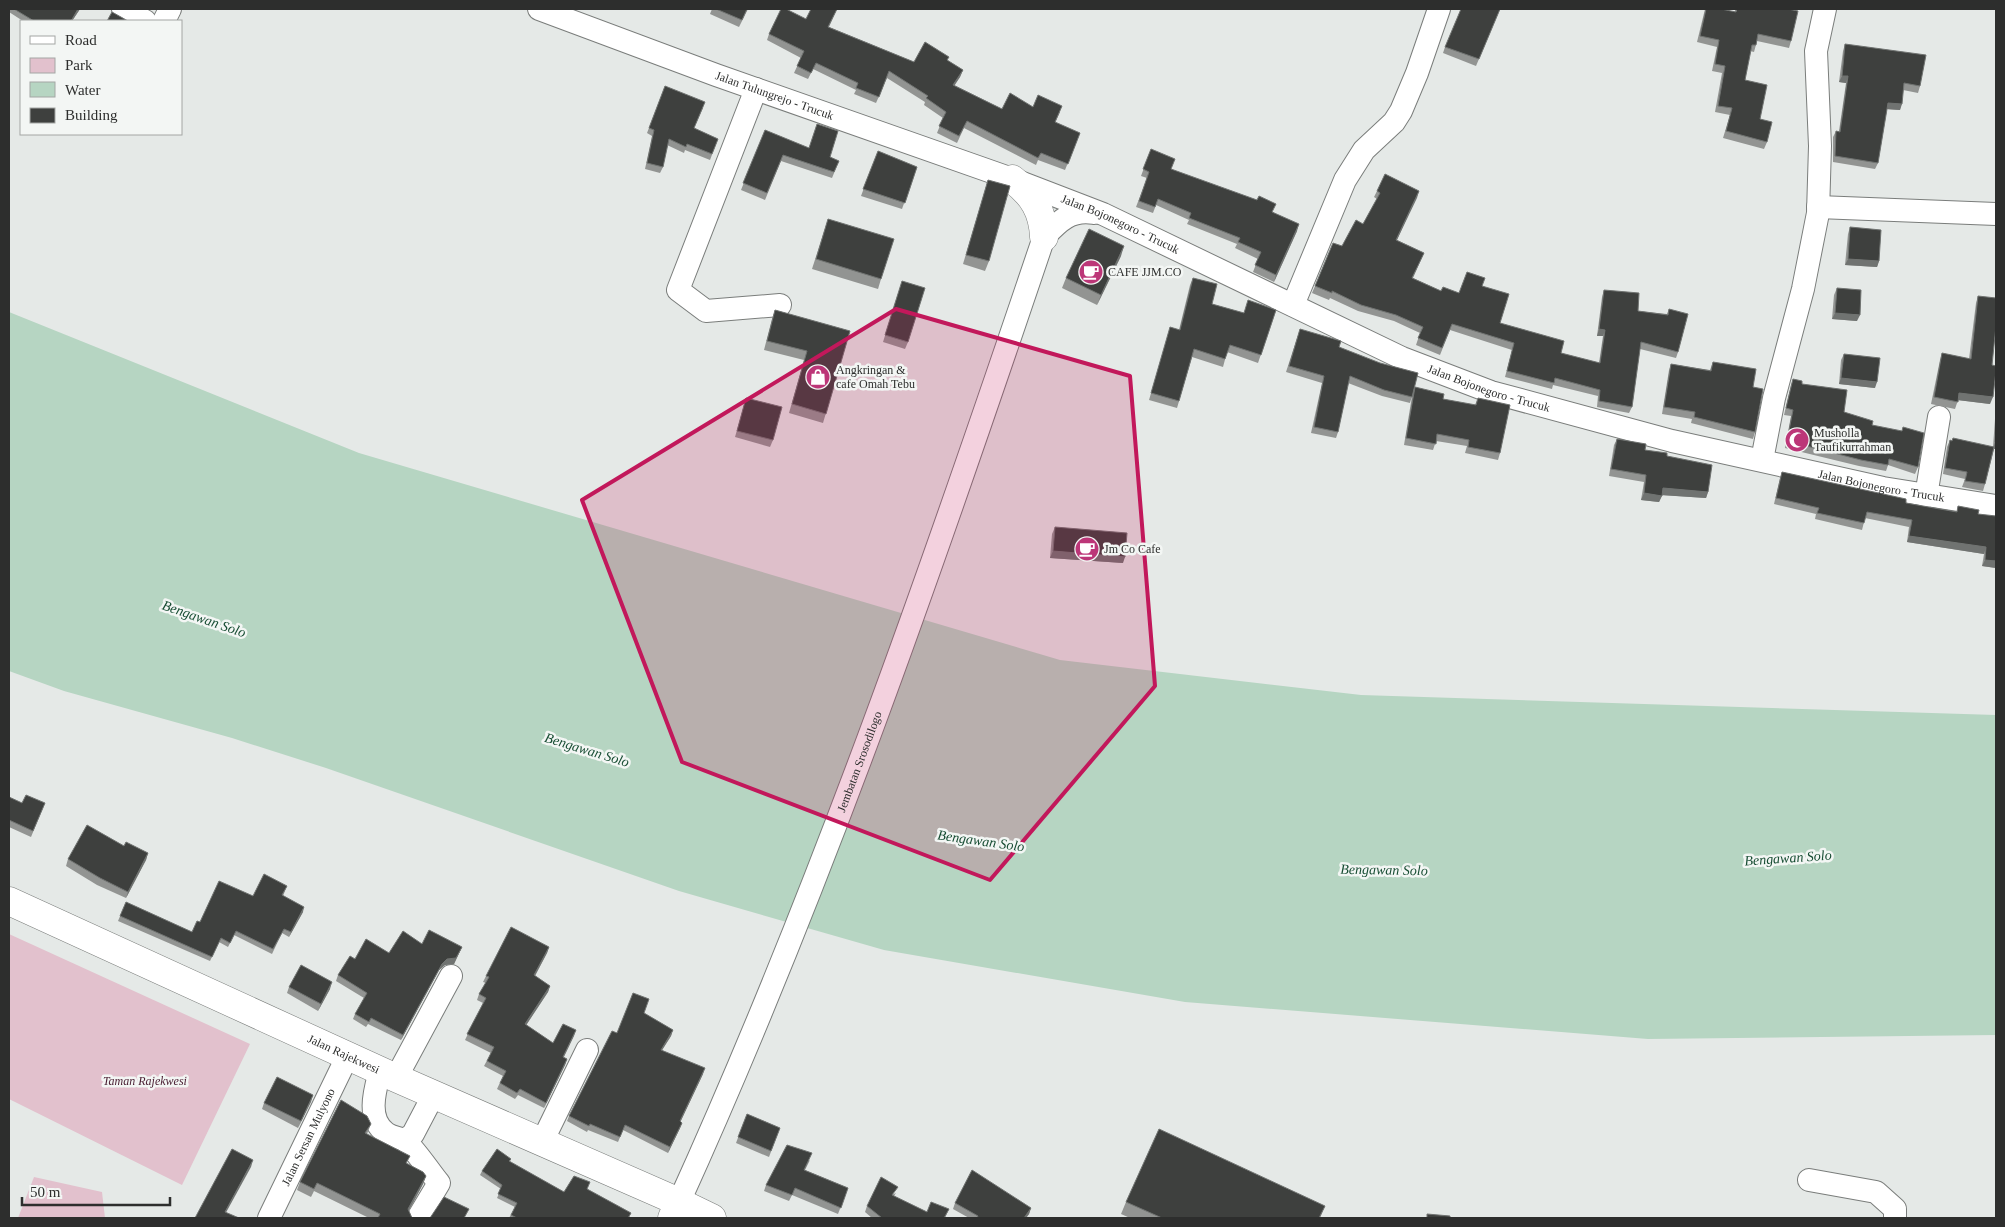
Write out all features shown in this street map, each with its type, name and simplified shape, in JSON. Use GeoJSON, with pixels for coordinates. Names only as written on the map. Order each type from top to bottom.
{"type":"FeatureCollection","features":[{"type":"Feature","properties":{"kind":"main road"},"geometry":{"type":"LineString","coordinates":[[1012,179],[1030,194],[1037,204],[1041,214],[1044,237]]}},
{"type":"Feature","properties":{"kind":"main road","name":"Jalan Rajekwesi"},"geometry":{"type":"LineString","coordinates":[[9,901],[542,1142],[675,1210],[712,1218]]}},
{"type":"Feature","properties":{"kind":"street"},"geometry":{"type":"LineString","coordinates":[[123,9],[143,20]]}},
{"type":"Feature","properties":{"kind":"street","name":"Jalan Tulungrejo - Trucuk"},"geometry":{"type":"LineString","coordinates":[[540,9],[591,18],[756,89],[1012,179]]}},
{"type":"Feature","properties":{"kind":"street"},"geometry":{"type":"LineString","coordinates":[[1293,305],[1350,172],[1364,150],[1394,122],[1401,111],[1440,9]]}},
{"type":"Feature","properties":{"kind":"street"},"geometry":{"type":"LineString","coordinates":[[1762,460],[1774,398],[1803,289],[1818,206],[1820,146],[1816,51],[1825,9]]}},
{"type":"Feature","properties":{"kind":"street"},"geometry":{"type":"LineString","coordinates":[[756,89],[678,290],[706,311],[780,305]]}},
{"type":"Feature","properties":{"kind":"street","name":"Jalan Bojonegoro - Trucuk"},"geometry":{"type":"LineString","coordinates":[[1012,179],[1103,214],[1402,358],[1491,392],[1672,441],[1926,496],[1996,506]]}},
{"type":"Feature","properties":{"kind":"street"},"geometry":{"type":"LineString","coordinates":[[1818,206],[1996,214]]}},
{"type":"Feature","properties":{"kind":"street"},"geometry":{"type":"LineString","coordinates":[[1044,237],[1058,222],[1074,213],[1103,214]]}},
{"type":"Feature","properties":{"kind":"street","name":"Jembatan Srosodilogo"},"geometry":{"type":"LineString","coordinates":[[675,1210],[778,971],[938,551],[1044,237]]}},
{"type":"Feature","properties":{"kind":"street"},"geometry":{"type":"LineString","coordinates":[[1926,496],[1939,417]]}},
{"type":"Feature","properties":{"kind":"street"},"geometry":{"type":"LineString","coordinates":[[418,1218],[439,1183],[404,1140],[394,1138],[384,1132],[374,1111],[373,1099],[451,976]]}},
{"type":"Feature","properties":{"kind":"street"},"geometry":{"type":"LineString","coordinates":[[542,1142],[587,1050]]}},
{"type":"Feature","properties":{"kind":"street","name":"Jalan Sersan Mulyono"},"geometry":{"type":"LineString","coordinates":[[269,1218],[348,1055]]}},
{"type":"Feature","properties":{"kind":"street"},"geometry":{"type":"LineString","coordinates":[[404,1140],[413,1134],[434,1094]]}},
{"type":"Feature","properties":{"kind":"street"},"geometry":{"type":"LineString","coordinates":[[1810,1180],[1876,1192],[1895,1209],[1895,1218]]}},
{"type":"Feature","properties":{"kind":"highlighted area"},"geometry":{"type":"Polygon","coordinates":[[[896,309],[1130,376],[1155,686],[990,880],[682,762],[582,500],[896,309]]]}},
{"type":"Feature","properties":{"kind":"green space","name":"Taman Rajekwesi"},"geometry":{"type":"Polygon","coordinates":[[[9,934],[250,1044],[182,1185],[9,1099],[9,934]]]}},
{"type":"Feature","properties":{"kind":"green space"},"geometry":{"type":"Polygon","coordinates":[[[34,1177],[102,1192],[105,1218],[18,1218],[34,1177]]]}},
{"type":"Feature","properties":{"kind":"water","name":"Bengawan Solo"},"geometry":{"type":"Polygon","coordinates":[[[9,312],[359,453],[1060,660],[1361,695],[1996,715],[1996,1035],[1648,1039],[1185,1002],[884,950],[679,891],[326,768],[232,738],[64,691],[9,671],[9,312]]]}},
{"type":"Feature","properties":{"kind":"building"},"geometry":{"type":"Polygon","coordinates":[[[14,9],[78,9],[72,20],[32,20],[14,9]]]}},
{"type":"Feature","properties":{"kind":"building"},"geometry":{"type":"Polygon","coordinates":[[[716,9],[747,9],[742,20],[716,9]]]}},
{"type":"Feature","properties":{"kind":"building"},"geometry":{"type":"Polygon","coordinates":[[[781,9],[786,9],[806,19],[811,9],[837,9],[828,27],[914,62],[925,42],[949,57],[947,60],[963,70],[953,85],[1002,109],[1010,93],[1033,107],[1038,95],[1062,106],[1055,122],[1080,133],[1068,164],[1041,153],[1038,158],[967,121],[959,136],[939,126],[946,112],[926,98],[928,96],[889,71],[879,97],[856,88],[858,83],[816,63],[811,73],[797,66],[804,51],[769,34],[781,9]]]}},
{"type":"Feature","properties":{"kind":"building"},"geometry":{"type":"Polygon","coordinates":[[[1461,9],[1500,9],[1479,59],[1445,47],[1461,9]]]}},
{"type":"Feature","properties":{"kind":"building"},"geometry":{"type":"Polygon","coordinates":[[[1706,9],[1736,12],[1737,9],[1788,9],[1798,11],[1791,41],[1758,34],[1756,45],[1752,45],[1745,80],[1767,85],[1760,119],[1772,122],[1767,142],[1726,131],[1732,108],[1718,106],[1725,66],[1715,64],[1719,40],[1700,36],[1706,9]]]}},
{"type":"Feature","properties":{"kind":"building"},"geometry":{"type":"Polygon","coordinates":[[[112,12],[126,20],[108,20],[112,12]]]}},
{"type":"Feature","properties":{"kind":"building"},"geometry":{"type":"Polygon","coordinates":[[[1845,44],[1926,55],[1920,86],[1904,83],[1902,104],[1888,103],[1878,163],[1835,156],[1836,131],[1840,132],[1848,76],[1842,76],[1845,44]]]}},
{"type":"Feature","properties":{"kind":"building"},"geometry":{"type":"Polygon","coordinates":[[[665,86],[705,102],[694,128],[718,139],[712,154],[687,144],[686,147],[669,139],[663,167],[647,163],[654,130],[649,128],[665,86]]]}},
{"type":"Feature","properties":{"kind":"building"},"geometry":{"type":"Polygon","coordinates":[[[817,124],[838,131],[830,157],[839,161],[834,172],[783,155],[767,193],[743,183],[765,130],[809,148],[817,124]]]}},
{"type":"Feature","properties":{"kind":"building"},"geometry":{"type":"Polygon","coordinates":[[[1151,149],[1175,159],[1171,169],[1257,200],[1259,196],[1276,204],[1272,212],[1299,224],[1276,275],[1255,265],[1261,252],[1238,242],[1240,238],[1189,218],[1191,213],[1158,199],[1155,207],[1139,201],[1149,172],[1143,169],[1151,149]]]}},
{"type":"Feature","properties":{"kind":"building"},"geometry":{"type":"Polygon","coordinates":[[[878,151],[917,167],[905,203],[863,189],[878,151]]]}},
{"type":"Feature","properties":{"kind":"building"},"geometry":{"type":"Polygon","coordinates":[[[1385,174],[1419,191],[1396,240],[1424,253],[1412,278],[1441,291],[1443,287],[1459,293],[1467,272],[1485,278],[1482,286],[1509,294],[1500,323],[1564,341],[1561,353],[1600,363],[1605,330],[1599,329],[1604,290],[1639,293],[1638,311],[1668,315],[1669,309],[1688,314],[1678,352],[1641,342],[1632,407],[1599,401],[1600,390],[1555,378],[1554,383],[1507,371],[1514,343],[1452,324],[1442,348],[1418,338],[1423,327],[1396,315],[1361,305],[1332,291],[1332,293],[1315,286],[1333,243],[1342,246],[1356,220],[1363,224],[1380,193],[1377,191],[1385,174]]]}},
{"type":"Feature","properties":{"kind":"building"},"geometry":{"type":"Polygon","coordinates":[[[988,180],[1010,186],[989,261],[966,255],[988,180]]]}},
{"type":"Feature","properties":{"kind":"building"},"geometry":{"type":"Polygon","coordinates":[[[828,219],[894,239],[881,279],[816,259],[828,219]]]}},
{"type":"Feature","properties":{"kind":"building"},"geometry":{"type":"Polygon","coordinates":[[[1850,227],[1881,230],[1879,261],[1848,259],[1850,227]]]}},
{"type":"Feature","properties":{"kind":"building","name":"CAFE JJM.CO"},"geometry":{"type":"Polygon","coordinates":[[[1089,229],[1124,246],[1101,295],[1066,278],[1089,229]]]}},
{"type":"Feature","properties":{"kind":"building"},"geometry":{"type":"Polygon","coordinates":[[[1193,278],[1217,284],[1212,304],[1244,313],[1248,300],[1276,310],[1261,355],[1230,345],[1225,359],[1194,349],[1179,401],[1151,393],[1170,327],[1180,330],[1193,278]]]}},
{"type":"Feature","properties":{"kind":"building"},"geometry":{"type":"Polygon","coordinates":[[[902,281],[925,288],[908,342],[885,335],[902,281]]]}},
{"type":"Feature","properties":{"kind":"building"},"geometry":{"type":"Polygon","coordinates":[[[1837,288],[1861,290],[1860,315],[1835,313],[1837,288]]]}},
{"type":"Feature","properties":{"kind":"building"},"geometry":{"type":"Polygon","coordinates":[[[1978,296],[1996,298],[1996,326],[1992,365],[1996,366],[1996,371],[1993,397],[1959,393],[1958,402],[1934,397],[1942,353],[1971,359],[1978,296]]]}},
{"type":"Feature","properties":{"kind":"building","name":"Angkringan & cafe Omah Tebu"},"geometry":{"type":"Polygon","coordinates":[[[775,310],[850,331],[826,414],[792,404],[807,351],[767,341],[775,310]]]}},
{"type":"Feature","properties":{"kind":"building"},"geometry":{"type":"Polygon","coordinates":[[[1300,329],[1341,341],[1339,347],[1380,363],[1418,373],[1412,397],[1384,390],[1350,376],[1338,432],[1314,427],[1324,376],[1289,366],[1300,329]]]}},
{"type":"Feature","properties":{"kind":"building"},"geometry":{"type":"Polygon","coordinates":[[[1844,354],[1880,358],[1877,382],[1841,378],[1844,354]]]}},
{"type":"Feature","properties":{"kind":"building"},"geometry":{"type":"Polygon","coordinates":[[[1713,362],[1756,369],[1753,387],[1763,389],[1755,432],[1694,417],[1695,412],[1664,407],[1671,364],[1711,371],[1713,362]]]}},
{"type":"Feature","properties":{"kind":"building"},"geometry":{"type":"Polygon","coordinates":[[[1793,379],[1802,381],[1802,384],[1847,390],[1844,412],[1873,421],[1872,425],[1902,431],[1903,427],[1924,433],[1918,467],[1889,459],[1888,465],[1861,460],[1787,441],[1793,410],[1786,408],[1793,379]]]}},
{"type":"Feature","properties":{"kind":"building"},"geometry":{"type":"Polygon","coordinates":[[[1415,387],[1444,394],[1443,399],[1476,405],[1478,398],[1510,405],[1500,453],[1468,447],[1469,440],[1437,434],[1436,444],[1406,438],[1415,387]]]}},
{"type":"Feature","properties":{"kind":"building"},"geometry":{"type":"Polygon","coordinates":[[[746,398],[782,407],[773,440],[737,431],[746,398]]]}},
{"type":"Feature","properties":{"kind":"building"},"geometry":{"type":"Polygon","coordinates":[[[1953,438],[1994,447],[1985,484],[1965,481],[1967,472],[1945,468],[1950,440],[1952,441],[1953,438]]]}},
{"type":"Feature","properties":{"kind":"building"},"geometry":{"type":"Polygon","coordinates":[[[1617,439],[1646,444],[1645,450],[1667,453],[1667,456],[1712,465],[1708,492],[1663,488],[1662,496],[1644,493],[1646,475],[1611,469],[1617,439]]]}},
{"type":"Feature","properties":{"kind":"building"},"geometry":{"type":"Polygon","coordinates":[[[1782,472],[1906,499],[1906,503],[1957,512],[1958,506],[1979,510],[1978,514],[1996,516],[1996,561],[1985,560],[1986,547],[1909,536],[1912,520],[1867,512],[1864,523],[1817,513],[1819,508],[1776,498],[1782,472]]]}},
{"type":"Feature","properties":{"kind":"building","name":"Jm Co Cafe"},"geometry":{"type":"Polygon","coordinates":[[[1055,527],[1127,533],[1125,557],[1053,551],[1055,527]]]}},
{"type":"Feature","properties":{"kind":"building"},"geometry":{"type":"Polygon","coordinates":[[[26,795],[45,803],[33,831],[9,820],[9,797],[22,803],[26,795]]]}},
{"type":"Feature","properties":{"kind":"building"},"geometry":{"type":"Polygon","coordinates":[[[87,825],[124,846],[126,842],[148,853],[128,892],[68,859],[87,825]]]}},
{"type":"Feature","properties":{"kind":"building"},"geometry":{"type":"Polygon","coordinates":[[[264,874],[287,886],[282,895],[304,907],[291,932],[284,929],[273,949],[236,931],[230,943],[221,938],[212,957],[120,916],[126,902],[192,932],[197,921],[200,922],[219,881],[253,896],[264,874]]]}},
{"type":"Feature","properties":{"kind":"building"},"geometry":{"type":"Polygon","coordinates":[[[511,927],[549,947],[534,975],[550,986],[525,1024],[553,1043],[563,1024],[576,1030],[563,1057],[567,1059],[546,1103],[520,1089],[517,1093],[500,1083],[506,1071],[487,1061],[494,1047],[467,1034],[486,998],[479,994],[489,977],[486,976],[511,927]]]}},
{"type":"Feature","properties":{"kind":"building"},"geometry":{"type":"Polygon","coordinates":[[[429,930],[462,947],[456,958],[447,959],[442,964],[403,1035],[371,1018],[369,1022],[355,1014],[367,993],[338,975],[350,956],[355,959],[366,939],[389,953],[403,931],[422,944],[429,930]]]}},
{"type":"Feature","properties":{"kind":"building"},"geometry":{"type":"Polygon","coordinates":[[[301,965],[332,982],[321,1004],[289,987],[301,965]]]}},
{"type":"Feature","properties":{"kind":"building"},"geometry":{"type":"Polygon","coordinates":[[[633,993],[649,999],[644,1013],[673,1030],[661,1050],[705,1068],[670,1147],[625,1125],[620,1137],[590,1124],[589,1126],[569,1116],[612,1031],[617,1033],[633,993]]]}},
{"type":"Feature","properties":{"kind":"building"},"geometry":{"type":"Polygon","coordinates":[[[277,1077],[313,1095],[301,1121],[264,1103],[277,1077]]]}},
{"type":"Feature","properties":{"kind":"building"},"geometry":{"type":"Polygon","coordinates":[[[341,1100],[367,1116],[371,1124],[365,1133],[410,1156],[406,1163],[423,1172],[426,1176],[408,1209],[412,1218],[378,1218],[380,1214],[317,1183],[314,1189],[300,1182],[341,1100]]]}},
{"type":"Feature","properties":{"kind":"building"},"geometry":{"type":"Polygon","coordinates":[[[747,1114],[780,1128],[771,1151],[738,1137],[747,1114]]]}},
{"type":"Feature","properties":{"kind":"building"},"geometry":{"type":"Polygon","coordinates":[[[1159,1129],[1325,1206],[1319,1218],[1162,1218],[1126,1202],[1159,1129]]]}},
{"type":"Feature","properties":{"kind":"building"},"geometry":{"type":"Polygon","coordinates":[[[787,1145],[812,1153],[804,1170],[848,1188],[841,1208],[795,1188],[792,1195],[766,1185],[787,1145]]]}},
{"type":"Feature","properties":{"kind":"building"},"geometry":{"type":"Polygon","coordinates":[[[232,1149],[253,1160],[225,1212],[239,1218],[195,1218],[232,1149]]]}},
{"type":"Feature","properties":{"kind":"building"},"geometry":{"type":"Polygon","coordinates":[[[497,1149],[511,1159],[509,1161],[564,1192],[574,1176],[590,1182],[587,1189],[631,1213],[628,1218],[517,1218],[511,1215],[517,1203],[498,1194],[502,1185],[482,1171],[497,1149]]]}},
{"type":"Feature","properties":{"kind":"building"},"geometry":{"type":"Polygon","coordinates":[[[972,1170],[1031,1208],[1024,1218],[977,1218],[978,1216],[955,1203],[972,1170]]]}},
{"type":"Feature","properties":{"kind":"building"},"geometry":{"type":"Polygon","coordinates":[[[881,1177],[898,1187],[892,1195],[927,1212],[931,1202],[949,1209],[944,1218],[882,1218],[867,1206],[881,1177]]]}},
{"type":"Feature","properties":{"kind":"building"},"geometry":{"type":"Polygon","coordinates":[[[444,1197],[469,1209],[464,1218],[430,1218],[444,1197]]]}},
{"type":"Feature","properties":{"kind":"building"},"geometry":{"type":"Polygon","coordinates":[[[1427,1214],[1450,1216],[1450,1218],[1427,1218],[1427,1214]]]}},
{"type":"Feature","properties":{"kind":"place","name":"CAFE JJM.CO"},"geometry":{"type":"Point","coordinates":[1091,272]}},
{"type":"Feature","properties":{"kind":"place","name":"Angkringan & cafe Omah Tebu"},"geometry":{"type":"Point","coordinates":[818,377]}},
{"type":"Feature","properties":{"kind":"place","name":"Musholla Taufikurrahman"},"geometry":{"type":"Point","coordinates":[1797,440]}},
{"type":"Feature","properties":{"kind":"place","name":"Jm Co Cafe"},"geometry":{"type":"Point","coordinates":[1087,549]}}]}
